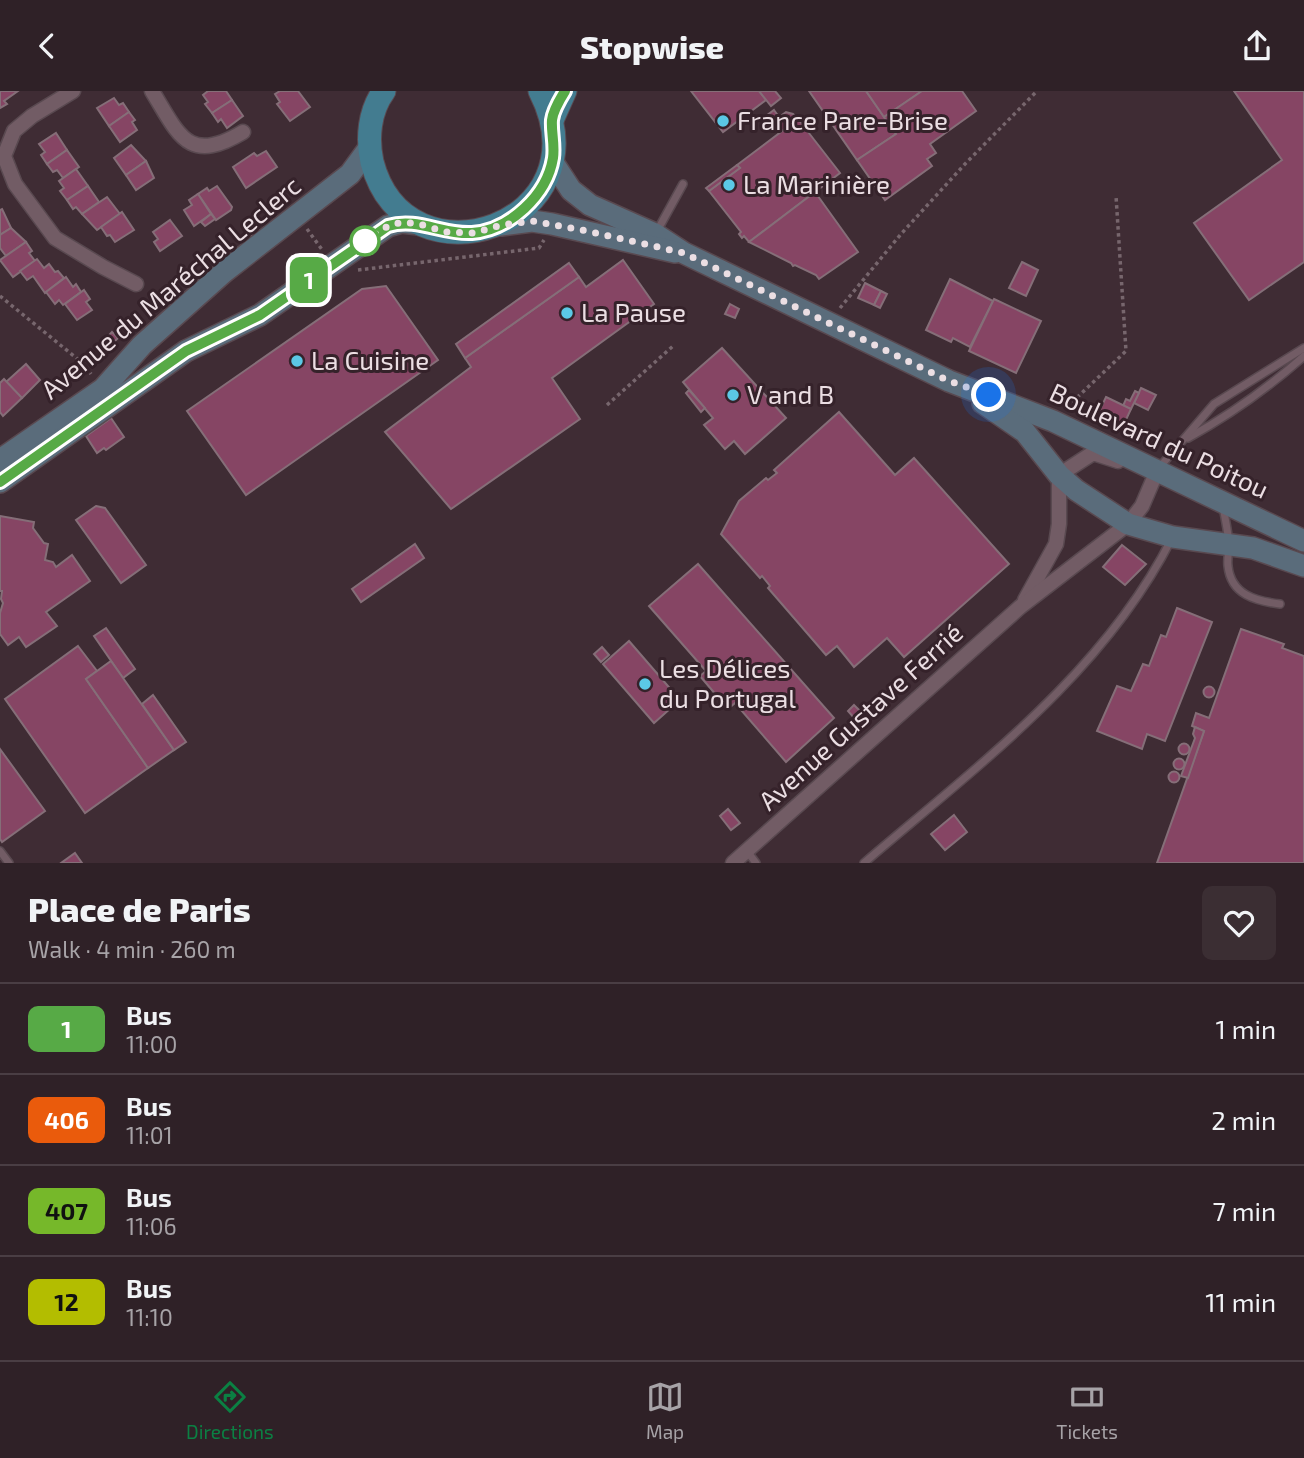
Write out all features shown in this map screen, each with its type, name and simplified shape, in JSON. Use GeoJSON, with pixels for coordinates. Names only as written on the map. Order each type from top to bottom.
{"type":"FeatureCollection","features":[{"type":"Feature","properties":{"kind":"main road"},"geometry":{"type":"LineString","coordinates":[[384,91],[370,121],[369,148],[377,179],[394,205],[419,224],[446,232],[474,233],[501,225],[525,209],[542,187],[552,161],[555,141],[552,120],[540,91]]}},
{"type":"Feature","properties":{"kind":"main road"},"geometry":{"type":"LineString","coordinates":[[552,120],[565,91]]}},
{"type":"Feature","properties":{"kind":"main road","name":"Avenue du Maréchal Leclerc"},"geometry":{"type":"LineString","coordinates":[[0,460],[103,389],[142,345],[224,272],[350,174],[369,148]]}},
{"type":"Feature","properties":{"kind":"main road","name":"Boulevard du Poitou"},"geometry":{"type":"LineString","coordinates":[[552,161],[571,190],[590,205],[655,234],[684,253],[949,381],[1053,421],[1304,541]]}},
{"type":"Feature","properties":{"kind":"main road","name":"Boulevard du Poitou"},"geometry":{"type":"LineString","coordinates":[[501,225],[532,221],[552,224],[684,253]]}},
{"type":"Feature","properties":{"kind":"main road","name":"Avenue du Maréchal Leclerc"},"geometry":{"type":"LineString","coordinates":[[0,482],[186,351],[260,315],[388,226],[402,222],[419,224]]}},
{"type":"Feature","properties":{"kind":"main road","name":"Boulevard du Poitou"},"geometry":{"type":"LineString","coordinates":[[949,381],[1025,432],[1059,475],[1076,490],[1128,524],[1172,537],[1253,548],[1304,566]]}},
{"type":"Feature","properties":{"kind":"street"},"geometry":{"type":"LineString","coordinates":[[73,91],[32,115],[14,131],[5,156],[15,184],[55,238],[136,284]]}},
{"type":"Feature","properties":{"kind":"street"},"geometry":{"type":"LineString","coordinates":[[152,91],[187,142],[204,148],[226,142],[243,132]]}},
{"type":"Feature","properties":{"kind":"street"},"geometry":{"type":"LineString","coordinates":[[1059,475],[1093,453],[1149,467]]}},
{"type":"Feature","properties":{"kind":"street","name":"Avenue Gustave Ferrié"},"geometry":{"type":"LineString","coordinates":[[733,863],[751,857],[1020,607],[1128,524],[1142,506],[1149,467]]}},
{"type":"Feature","properties":{"kind":"street","name":"Avenue Gustave Ferrié"},"geometry":{"type":"LineString","coordinates":[[1020,607],[1056,544],[1059,524],[1059,475]]}},
{"type":"Feature","properties":{"kind":"lane"},"geometry":{"type":"LineString","coordinates":[[655,234],[683,184]]}},
{"type":"Feature","properties":{"kind":"lane"},"geometry":{"type":"LineString","coordinates":[[1184,440],[1214,404],[1304,348]]}},
{"type":"Feature","properties":{"kind":"lane"},"geometry":{"type":"LineString","coordinates":[[1149,467],[1184,440],[1223,419],[1278,380],[1304,356]]}},
{"type":"Feature","properties":{"kind":"lane"},"geometry":{"type":"LineString","coordinates":[[1222,501],[1228,568],[1233,585],[1243,594],[1258,601],[1280,604]]}},
{"type":"Feature","properties":{"kind":"lane"},"geometry":{"type":"LineString","coordinates":[[864,863],[1045,706],[1109,636],[1156,570],[1172,537]]}},
{"type":"Feature","properties":{"kind":"lane"},"geometry":{"type":"LineString","coordinates":[[0,851],[9,863]]}},
{"type":"Feature","properties":{"kind":"path"},"geometry":{"type":"LineString","coordinates":[[826,322],[910,224],[1037,91]]}},
{"type":"Feature","properties":{"kind":"path"},"geometry":{"type":"LineString","coordinates":[[1053,421],[1126,351],[1116,196]]}},
{"type":"Feature","properties":{"kind":"path"},"geometry":{"type":"LineString","coordinates":[[354,271],[539,248],[549,232]]}},
{"type":"Feature","properties":{"kind":"path"},"geometry":{"type":"LineString","coordinates":[[0,296],[85,365],[103,389]]}},
{"type":"Feature","properties":{"kind":"path"},"geometry":{"type":"LineString","coordinates":[[607,405],[673,347]]}},
{"type":"Feature","properties":{"kind":"building"},"geometry":{"type":"Polygon","coordinates":[[[0,91],[18,91],[4,101],[7,104],[0,108],[0,91]]]}},
{"type":"Feature","properties":{"kind":"building"},"geometry":{"type":"Polygon","coordinates":[[[208,91],[226,91],[232,100],[212,113],[205,104],[208,102],[203,95],[208,91]]]}},
{"type":"Feature","properties":{"kind":"building"},"geometry":{"type":"Polygon","coordinates":[[[280,91],[298,91],[310,107],[290,121],[277,104],[280,102],[275,94],[280,91]]]}},
{"type":"Feature","properties":{"kind":"building"},"geometry":{"type":"Polygon","coordinates":[[[691,91],[759,91],[766,100],[723,132],[691,91]]]}},
{"type":"Feature","properties":{"kind":"building"},"geometry":{"type":"Polygon","coordinates":[[[759,91],[775,91],[781,98],[771,106],[759,91]]]}},
{"type":"Feature","properties":{"kind":"building"},"geometry":{"type":"Polygon","coordinates":[[[809,91],[866,91],[896,134],[857,160],[809,91]]]}},
{"type":"Feature","properties":{"kind":"building"},"geometry":{"type":"Polygon","coordinates":[[[866,91],[922,91],[884,117],[866,91]]]}},
{"type":"Feature","properties":{"kind":"building"},"geometry":{"type":"Polygon","coordinates":[[[922,91],[962,91],[976,111],[930,144],[936,153],[927,159],[932,166],[885,200],[857,160],[896,134],[884,117],[922,91]]]}},
{"type":"Feature","properties":{"kind":"building"},"geometry":{"type":"Polygon","coordinates":[[[1234,91],[1304,91],[1304,262],[1249,300],[1194,223],[1282,160],[1234,91]]]}},
{"type":"Feature","properties":{"kind":"building"},"geometry":{"type":"Polygon","coordinates":[[[114,98],[119,105],[123,103],[129,112],[109,126],[97,108],[114,98]]]}},
{"type":"Feature","properties":{"kind":"building"},"geometry":{"type":"Polygon","coordinates":[[[232,100],[243,116],[227,128],[221,119],[218,122],[212,113],[232,100]]]}},
{"type":"Feature","properties":{"kind":"building"},"geometry":{"type":"Polygon","coordinates":[[[774,110],[779,117],[786,112],[798,119],[779,133],[766,116],[774,110]]]}},
{"type":"Feature","properties":{"kind":"building"},"geometry":{"type":"Polygon","coordinates":[[[129,112],[135,120],[132,122],[137,130],[120,142],[109,126],[129,112]]]}},
{"type":"Feature","properties":{"kind":"building"},"geometry":{"type":"Polygon","coordinates":[[[798,119],[840,173],[749,242],[744,236],[742,238],[739,234],[741,232],[709,191],[740,168],[737,165],[798,119]]]}},
{"type":"Feature","properties":{"kind":"building"},"geometry":{"type":"Polygon","coordinates":[[[56,133],[67,150],[47,164],[41,155],[45,152],[39,144],[56,133]]]}},
{"type":"Feature","properties":{"kind":"building"},"geometry":{"type":"Polygon","coordinates":[[[131,145],[146,161],[126,175],[114,158],[131,145]]]}},
{"type":"Feature","properties":{"kind":"building"},"geometry":{"type":"Polygon","coordinates":[[[67,150],[79,167],[63,178],[47,164],[67,150]]]}},
{"type":"Feature","properties":{"kind":"building"},"geometry":{"type":"Polygon","coordinates":[[[266,151],[277,167],[246,188],[233,167],[254,153],[257,156],[266,151]]]}},
{"type":"Feature","properties":{"kind":"building"},"geometry":{"type":"Polygon","coordinates":[[[146,161],[154,178],[136,190],[126,175],[146,161]]]}},
{"type":"Feature","properties":{"kind":"building"},"geometry":{"type":"Polygon","coordinates":[[[737,165],[740,168],[709,191],[706,188],[737,165]]]}},
{"type":"Feature","properties":{"kind":"building"},"geometry":{"type":"Polygon","coordinates":[[[76,169],[88,186],[67,200],[60,191],[64,188],[59,181],[76,169]]]}},
{"type":"Feature","properties":{"kind":"building"},"geometry":{"type":"Polygon","coordinates":[[[88,186],[99,202],[82,214],[76,207],[73,209],[67,200],[88,186]]]}},
{"type":"Feature","properties":{"kind":"building"},"geometry":{"type":"Polygon","coordinates":[[[217,186],[232,207],[216,220],[198,194],[217,186]]]}},
{"type":"Feature","properties":{"kind":"building"},"geometry":{"type":"Polygon","coordinates":[[[815,192],[858,252],[819,279],[816,275],[749,242],[815,192]]]}},
{"type":"Feature","properties":{"kind":"building"},"geometry":{"type":"Polygon","coordinates":[[[198,194],[211,214],[194,226],[184,210],[192,205],[189,200],[198,194]]]}},
{"type":"Feature","properties":{"kind":"building"},"geometry":{"type":"Polygon","coordinates":[[[107,197],[120,214],[97,230],[82,214],[107,197]]]}},
{"type":"Feature","properties":{"kind":"building"},"geometry":{"type":"Polygon","coordinates":[[[2,209],[11,228],[0,235],[0,210],[2,209]]]}},
{"type":"Feature","properties":{"kind":"building"},"geometry":{"type":"Polygon","coordinates":[[[122,212],[134,230],[115,242],[101,227],[122,212]]]}},
{"type":"Feature","properties":{"kind":"building"},"geometry":{"type":"Polygon","coordinates":[[[211,214],[215,219],[205,226],[201,222],[211,214]]]}},
{"type":"Feature","properties":{"kind":"building"},"geometry":{"type":"Polygon","coordinates":[[[170,220],[182,236],[160,251],[154,242],[158,239],[153,232],[170,220]]]}},
{"type":"Feature","properties":{"kind":"building"},"geometry":{"type":"Polygon","coordinates":[[[255,224],[259,230],[249,237],[245,231],[255,224]]]}},
{"type":"Feature","properties":{"kind":"building"},"geometry":{"type":"Polygon","coordinates":[[[11,228],[26,242],[6,256],[0,248],[0,235],[11,228]]]}},
{"type":"Feature","properties":{"kind":"building"},"geometry":{"type":"Polygon","coordinates":[[[26,242],[35,261],[13,277],[0,260],[26,242]]]}},
{"type":"Feature","properties":{"kind":"building"},"geometry":{"type":"Polygon","coordinates":[[[37,259],[44,268],[49,264],[64,278],[45,293],[33,276],[27,280],[20,271],[37,259]]]}},
{"type":"Feature","properties":{"kind":"building"},"geometry":{"type":"Polygon","coordinates":[[[623,260],[654,304],[552,378],[580,419],[451,509],[385,432],[471,367],[465,358],[579,277],[586,287],[623,260]]]}},
{"type":"Feature","properties":{"kind":"building"},"geometry":{"type":"Polygon","coordinates":[[[1022,262],[1038,270],[1026,296],[1009,288],[1022,262]]]}},
{"type":"Feature","properties":{"kind":"building"},"geometry":{"type":"Polygon","coordinates":[[[569,263],[579,277],[465,358],[456,344],[569,263]]]}},
{"type":"Feature","properties":{"kind":"building"},"geometry":{"type":"Polygon","coordinates":[[[66,277],[73,287],[76,284],[81,292],[63,305],[59,300],[55,304],[46,292],[66,277]]]}},
{"type":"Feature","properties":{"kind":"building"},"geometry":{"type":"Polygon","coordinates":[[[950,279],[993,301],[970,347],[953,338],[951,342],[926,330],[950,279]]]}},
{"type":"Feature","properties":{"kind":"building"},"geometry":{"type":"Polygon","coordinates":[[[865,283],[881,291],[874,305],[858,298],[865,283]]]}},
{"type":"Feature","properties":{"kind":"building"},"geometry":{"type":"Polygon","coordinates":[[[386,286],[438,360],[246,495],[187,411],[362,289],[386,286]]]}},
{"type":"Feature","properties":{"kind":"building"},"geometry":{"type":"Polygon","coordinates":[[[84,290],[90,299],[86,302],[92,310],[77,320],[65,304],[84,290]]]}},
{"type":"Feature","properties":{"kind":"building"},"geometry":{"type":"Polygon","coordinates":[[[881,291],[887,294],[880,308],[874,305],[881,291]]]}},
{"type":"Feature","properties":{"kind":"building"},"geometry":{"type":"Polygon","coordinates":[[[994,299],[1041,321],[1016,373],[969,351],[994,299]]]}},
{"type":"Feature","properties":{"kind":"building"},"geometry":{"type":"Polygon","coordinates":[[[730,304],[739,309],[735,318],[725,314],[730,304]]]}},
{"type":"Feature","properties":{"kind":"building"},"geometry":{"type":"Polygon","coordinates":[[[112,332],[118,338],[107,349],[101,344],[112,332]]]}},
{"type":"Feature","properties":{"kind":"building"},"geometry":{"type":"Polygon","coordinates":[[[722,348],[786,418],[745,454],[734,441],[725,449],[704,425],[713,418],[683,382],[722,348]]]}},
{"type":"Feature","properties":{"kind":"building"},"geometry":{"type":"Polygon","coordinates":[[[26,364],[40,380],[22,398],[6,382],[26,364]]]}},
{"type":"Feature","properties":{"kind":"building"},"geometry":{"type":"Polygon","coordinates":[[[4,379],[22,398],[3,416],[0,412],[0,383],[4,379]]]}},
{"type":"Feature","properties":{"kind":"building"},"geometry":{"type":"Polygon","coordinates":[[[1141,388],[1156,395],[1148,410],[1134,403],[1141,388]]]}},
{"type":"Feature","properties":{"kind":"building"},"geometry":{"type":"Polygon","coordinates":[[[689,390],[705,408],[701,412],[686,393],[689,390]]]}},
{"type":"Feature","properties":{"kind":"building"},"geometry":{"type":"Polygon","coordinates":[[[1135,391],[1139,393],[1131,409],[1123,406],[1126,399],[1130,401],[1135,391]]]}},
{"type":"Feature","properties":{"kind":"building"},"geometry":{"type":"Polygon","coordinates":[[[1106,397],[1131,409],[1124,424],[1117,421],[1115,424],[1097,416],[1106,397]]]}},
{"type":"Feature","properties":{"kind":"building"},"geometry":{"type":"Polygon","coordinates":[[[839,412],[895,475],[914,458],[1009,564],[904,657],[887,638],[854,667],[837,646],[826,655],[768,588],[770,586],[762,576],[760,578],[721,534],[739,501],[766,478],[768,480],[777,473],[774,470],[839,412]]]}},
{"type":"Feature","properties":{"kind":"building"},"geometry":{"type":"Polygon","coordinates":[[[111,418],[124,437],[97,453],[86,436],[111,418]]]}},
{"type":"Feature","properties":{"kind":"building"},"geometry":{"type":"Polygon","coordinates":[[[96,506],[105,508],[146,565],[121,583],[76,520],[96,506]]]}},
{"type":"Feature","properties":{"kind":"building"},"geometry":{"type":"Polygon","coordinates":[[[0,516],[34,522],[33,528],[44,543],[48,544],[45,560],[53,562],[56,567],[72,555],[90,581],[46,612],[57,626],[26,647],[19,637],[8,645],[0,634],[3,603],[0,591],[0,516]]]}},
{"type":"Feature","properties":{"kind":"building"},"geometry":{"type":"Polygon","coordinates":[[[415,544],[424,558],[361,602],[352,589],[415,544]]]}},
{"type":"Feature","properties":{"kind":"building"},"geometry":{"type":"Polygon","coordinates":[[[1122,545],[1146,564],[1125,585],[1103,567],[1122,545]]]}},
{"type":"Feature","properties":{"kind":"building"},"geometry":{"type":"Polygon","coordinates":[[[698,564],[834,718],[786,762],[735,703],[728,709],[700,676],[706,671],[649,606],[698,564]]]}},
{"type":"Feature","properties":{"kind":"building"},"geometry":{"type":"Polygon","coordinates":[[[1177,608],[1212,622],[1165,741],[1147,734],[1142,749],[1097,731],[1117,686],[1131,691],[1143,664],[1149,666],[1161,635],[1166,637],[1177,608]]]}},
{"type":"Feature","properties":{"kind":"building"},"geometry":{"type":"Polygon","coordinates":[[[106,628],[135,669],[123,678],[94,636],[106,628]]]}},
{"type":"Feature","properties":{"kind":"building"},"geometry":{"type":"Polygon","coordinates":[[[1241,629],[1284,644],[1282,648],[1304,656],[1304,863],[1157,863],[1204,731],[1192,726],[1196,713],[1209,718],[1241,629]]]}},
{"type":"Feature","properties":{"kind":"building"},"geometry":{"type":"Polygon","coordinates":[[[629,641],[680,700],[654,723],[603,664],[629,641]]]}},
{"type":"Feature","properties":{"kind":"building"},"geometry":{"type":"Polygon","coordinates":[[[78,646],[97,671],[86,679],[148,768],[85,813],[5,699],[78,646]]]}},
{"type":"Feature","properties":{"kind":"building"},"geometry":{"type":"Polygon","coordinates":[[[602,647],[609,655],[601,662],[594,654],[602,647]]]}},
{"type":"Feature","properties":{"kind":"building"},"geometry":{"type":"Polygon","coordinates":[[[111,661],[174,750],[148,768],[86,679],[111,661]]]}},
{"type":"Feature","properties":{"kind":"building"},"geometry":{"type":"Polygon","coordinates":[[[1209,686],[1215,692],[1209,698],[1203,692],[1209,686]]]}},
{"type":"Feature","properties":{"kind":"building"},"geometry":{"type":"Polygon","coordinates":[[[153,695],[186,742],[174,750],[142,704],[153,695]]]}},
{"type":"Feature","properties":{"kind":"building"},"geometry":{"type":"Polygon","coordinates":[[[854,705],[863,714],[856,720],[848,711],[854,705]]]}},
{"type":"Feature","properties":{"kind":"building"},"geometry":{"type":"Polygon","coordinates":[[[1195,727],[1204,731],[1188,778],[1181,776],[1195,738],[1195,727]]]}},
{"type":"Feature","properties":{"kind":"building"},"geometry":{"type":"Polygon","coordinates":[[[1184,744],[1188,745],[1188,753],[1184,754],[1180,753],[1179,749],[1180,745],[1184,744]]]}},
{"type":"Feature","properties":{"kind":"building"},"geometry":{"type":"Polygon","coordinates":[[[0,749],[45,811],[2,842],[0,839],[0,749]]]}},
{"type":"Feature","properties":{"kind":"building"},"geometry":{"type":"Polygon","coordinates":[[[1179,758],[1185,764],[1179,770],[1173,764],[1179,758]]]}},
{"type":"Feature","properties":{"kind":"building"},"geometry":{"type":"Polygon","coordinates":[[[1174,772],[1178,773],[1178,781],[1174,782],[1170,781],[1169,777],[1170,773],[1174,772]]]}},
{"type":"Feature","properties":{"kind":"building"},"geometry":{"type":"Polygon","coordinates":[[[728,809],[740,823],[731,830],[720,816],[728,809]]]}},
{"type":"Feature","properties":{"kind":"building"},"geometry":{"type":"Polygon","coordinates":[[[954,815],[967,832],[945,850],[931,834],[954,815]]]}},
{"type":"Feature","properties":{"kind":"building"},"geometry":{"type":"Polygon","coordinates":[[[75,853],[82,863],[61,863],[75,853]]]}},
{"type":"Feature","properties":{"kind":"bus line","name":"1"},"geometry":{"type":"LineString","coordinates":[[0,482],[186,351],[260,315],[388,226],[402,222],[446,232],[474,233],[501,225],[525,209],[542,187],[552,161],[555,141],[552,120],[565,91]]}},
{"type":"Feature","properties":{"kind":"place","name":"France Pare-Brise"},"geometry":{"type":"Point","coordinates":[723,121]}},
{"type":"Feature","properties":{"kind":"place","name":"La Marinière"},"geometry":{"type":"Point","coordinates":[729,185]}},
{"type":"Feature","properties":{"kind":"place","name":"La Pause"},"geometry":{"type":"Point","coordinates":[567,313]}},
{"type":"Feature","properties":{"kind":"place","name":"La Cuisine"},"geometry":{"type":"Point","coordinates":[297,361]}},
{"type":"Feature","properties":{"kind":"place","name":"V and B"},"geometry":{"type":"Point","coordinates":[733,395]}},
{"type":"Feature","properties":{"kind":"place","name":"Les Délices du Portugal"},"geometry":{"type":"Point","coordinates":[645,684]}},
{"type":"Feature","properties":{"kind":"route"},"geometry":{"type":"LineString","coordinates":[[365,241],[388,226],[402,222],[446,232],[474,233],[501,225],[532,221],[684,253],[949,381],[989,395]]}}]}
